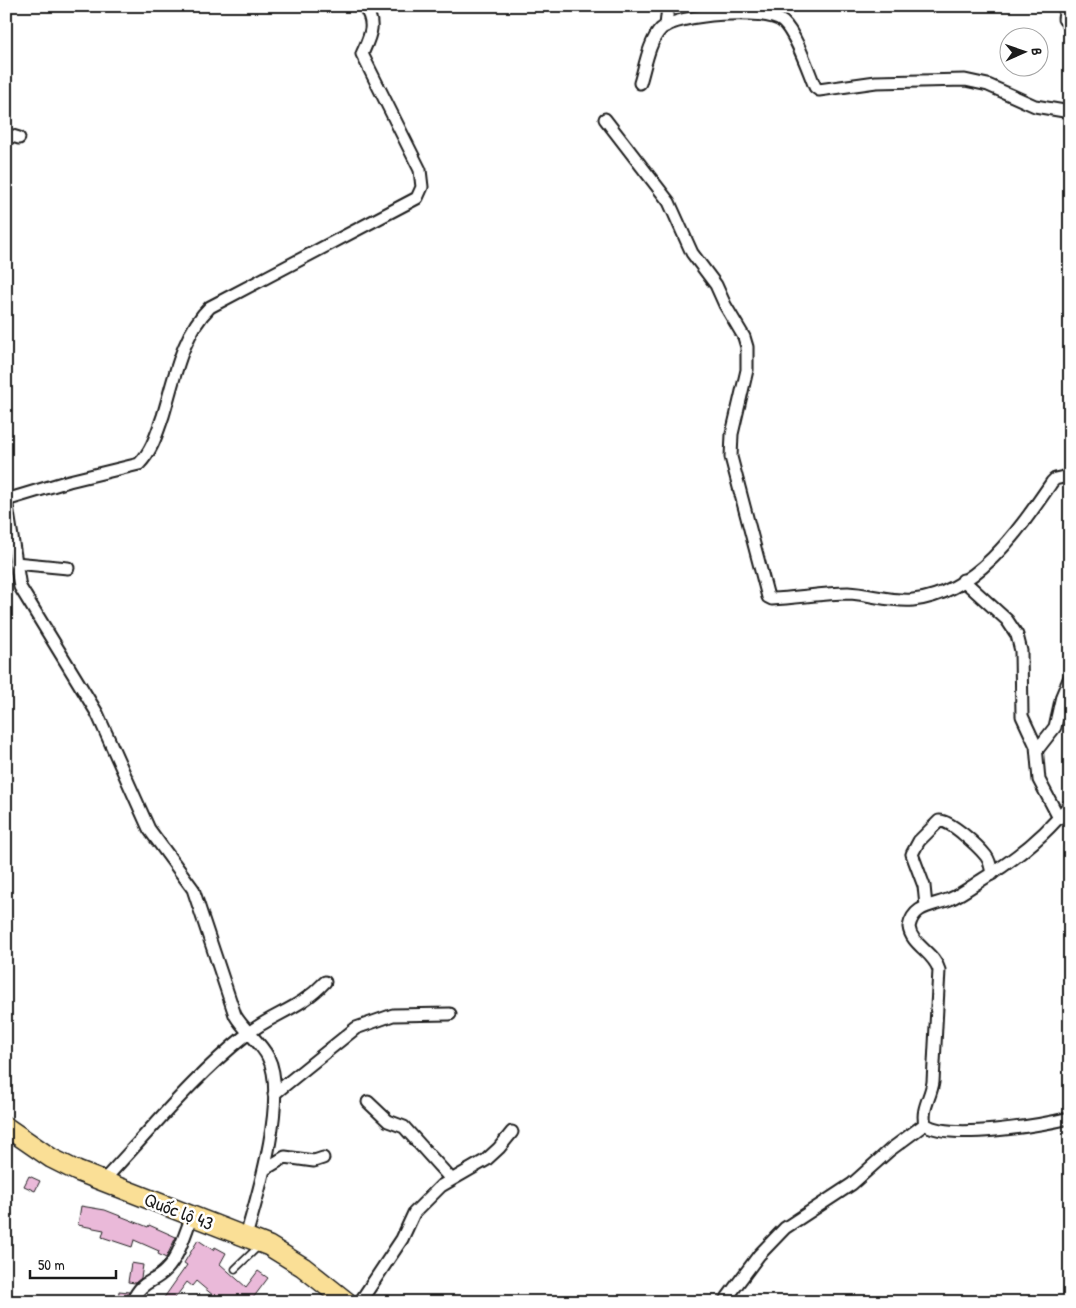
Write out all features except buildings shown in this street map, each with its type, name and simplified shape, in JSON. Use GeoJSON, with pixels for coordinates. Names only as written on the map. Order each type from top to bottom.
{"type":"FeatureCollection","features":[{"type":"Feature","properties":{"kind":"highway","name":"Quốc lộ 43"},"geometry":{"type":"LineString","coordinates":[[6,1127],[50,1158],[103,1181],[254,1240],[286,1255],[346,1302]]}},
{"type":"Feature","properties":{"kind":"street"},"geometry":{"type":"LineString","coordinates":[[254,1240],[274,1094],[274,1072],[268,1056],[248,1033],[236,1015],[193,889],[149,829],[97,713],[20,587],[6,500],[69,481],[139,464],[145,458],[156,436],[185,347],[198,319],[210,307],[417,198],[422,187],[420,170],[362,54],[372,30],[372,21],[364,6]]}},
{"type":"Feature","properties":{"kind":"street"},"geometry":{"type":"LineString","coordinates":[[666,26],[668,6]]}},
{"type":"Feature","properties":{"kind":"street"},"geometry":{"type":"LineString","coordinates":[[1066,6],[1064,19],[1070,26]]}},
{"type":"Feature","properties":{"kind":"street"},"geometry":{"type":"LineString","coordinates":[[640,83],[656,37],[666,26],[702,17],[730,14],[772,16],[784,23],[815,87],[819,90],[876,82],[965,80],[988,85],[1035,106],[1070,112]]}},
{"type":"Feature","properties":{"kind":"street"},"geometry":{"type":"LineString","coordinates":[[605,119],[669,202],[692,254],[716,285],[744,337],[747,348],[747,370],[732,434],[731,457],[768,597],[772,599],[847,593],[911,600],[931,596],[963,580],[988,562],[1011,540],[1055,478],[1068,476]]}},
{"type":"Feature","properties":{"kind":"street"},"geometry":{"type":"LineString","coordinates":[[6,134],[19,138]]}},
{"type":"Feature","properties":{"kind":"street"},"geometry":{"type":"LineString","coordinates":[[15,563],[68,568]]}},
{"type":"Feature","properties":{"kind":"street"},"geometry":{"type":"LineString","coordinates":[[963,580],[1007,620],[1017,635],[1021,651],[1022,716],[1037,750],[1039,780],[1059,818]]}},
{"type":"Feature","properties":{"kind":"street"},"geometry":{"type":"LineString","coordinates":[[1037,750],[1055,727],[1062,696],[1070,677]]}},
{"type":"Feature","properties":{"kind":"street"},"geometry":{"type":"LineString","coordinates":[[925,1124],[924,1111],[932,1092],[933,1082],[939,970],[932,956],[913,938],[909,928],[914,913],[926,906],[950,899],[1020,855],[1059,818],[1070,804]]}},
{"type":"Feature","properties":{"kind":"street"},"geometry":{"type":"LineString","coordinates":[[926,906],[924,886],[912,854],[919,842],[939,821],[948,822],[978,848],[988,860],[992,874]]}},
{"type":"Feature","properties":{"kind":"street"},"geometry":{"type":"LineString","coordinates":[[103,1181],[196,1081],[248,1033],[302,1003],[324,982]]}},
{"type":"Feature","properties":{"kind":"street"},"geometry":{"type":"LineString","coordinates":[[274,1094],[356,1028],[393,1015],[450,1014]]}},
{"type":"Feature","properties":{"kind":"street"},"geometry":{"type":"LineString","coordinates":[[368,1102],[382,1116],[404,1128],[451,1179]]}},
{"type":"Feature","properties":{"kind":"street"},"geometry":{"type":"LineString","coordinates":[[925,1124],[939,1131],[965,1132],[1070,1118]]}},
{"type":"Feature","properties":{"kind":"street"},"geometry":{"type":"LineString","coordinates":[[724,1302],[760,1255],[785,1228],[852,1184],[890,1150],[925,1124]]}},
{"type":"Feature","properties":{"kind":"street"},"geometry":{"type":"LineString","coordinates":[[360,1302],[402,1239],[414,1213],[433,1193],[451,1179],[486,1160],[512,1132]]}},
{"type":"Feature","properties":{"kind":"street"},"geometry":{"type":"LineString","coordinates":[[265,1169],[285,1157],[314,1161],[323,1158]]}},
{"type":"Feature","properties":{"kind":"street"},"geometry":{"type":"LineString","coordinates":[[132,1302],[141,1286],[162,1274],[171,1264],[192,1216]]}},
{"type":"Feature","properties":{"kind":"lane"},"geometry":{"type":"LineString","coordinates":[[235,1269],[254,1240]]}}]}
